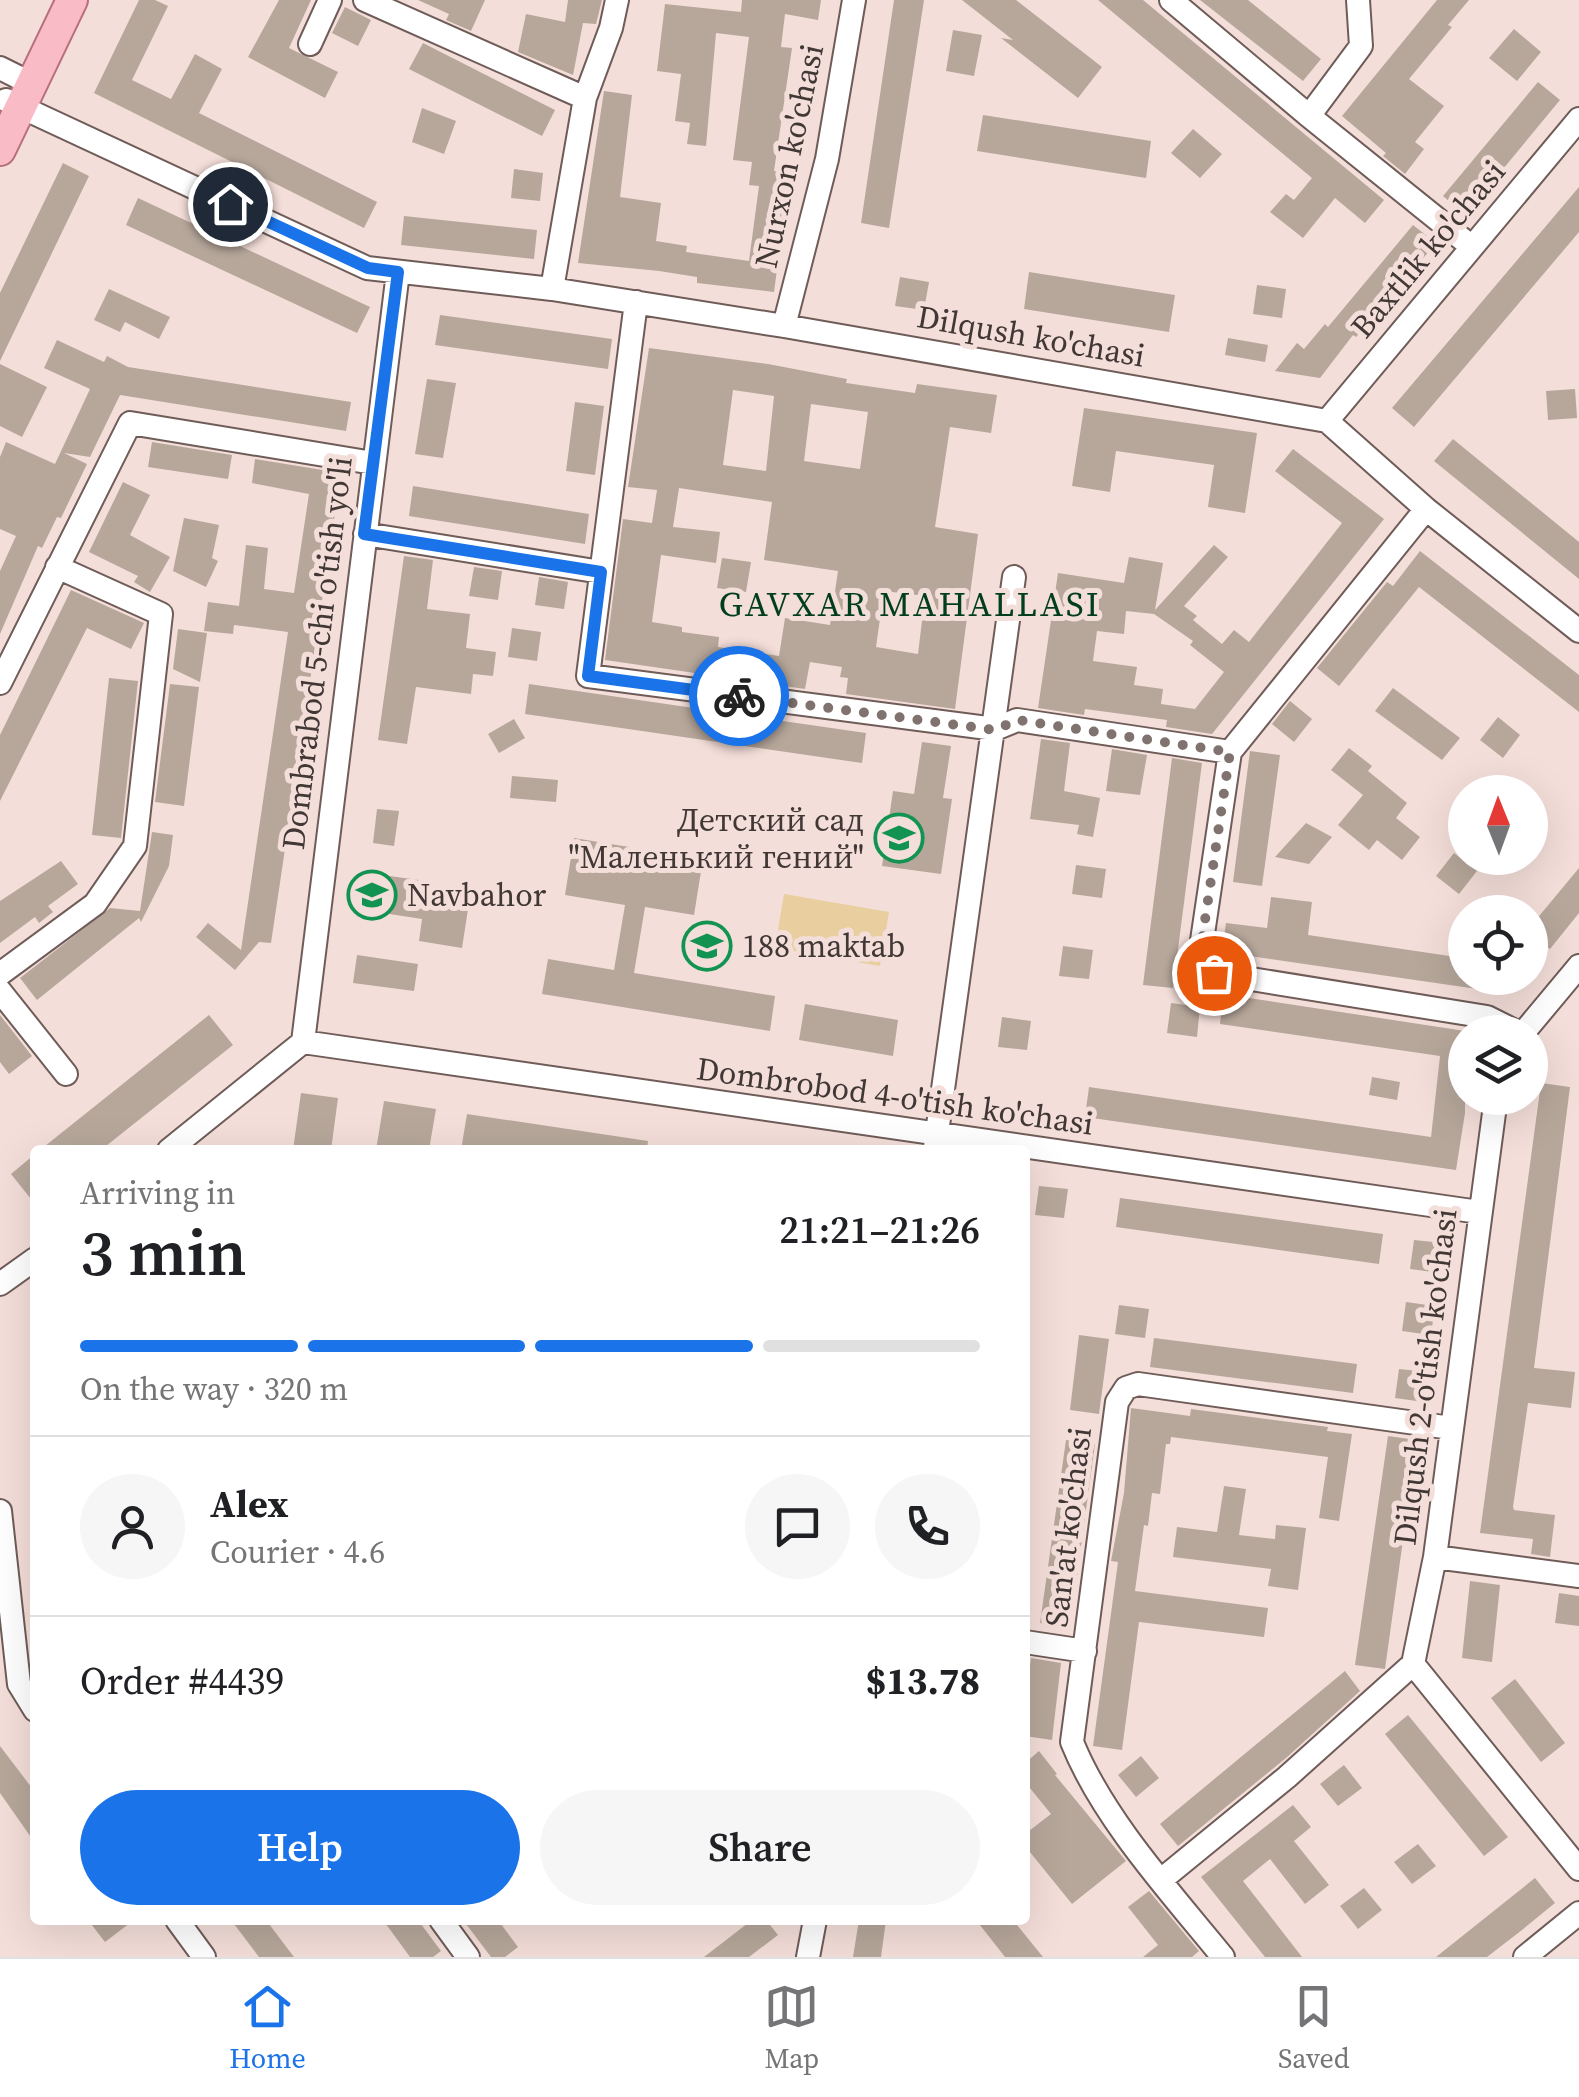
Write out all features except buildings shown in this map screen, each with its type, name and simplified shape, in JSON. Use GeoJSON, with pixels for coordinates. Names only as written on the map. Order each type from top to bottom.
{"type":"FeatureCollection","features":[{"type":"Feature","properties":{"kind":"main road"},"geometry":{"type":"LineString","coordinates":[[0,150],[13,92],[55,0]]}},
{"type":"Feature","properties":{"kind":"main road"},"geometry":{"type":"LineString","coordinates":[[13,92],[72,0]]}},
{"type":"Feature","properties":{"kind":"street"},"geometry":{"type":"LineString","coordinates":[[310,44],[330,0]]}},
{"type":"Feature","properties":{"kind":"street"},"geometry":{"type":"LineString","coordinates":[[364,0],[585,98]]}},
{"type":"Feature","properties":{"kind":"street"},"geometry":{"type":"LineString","coordinates":[[552,289],[585,98],[617,0]]}},
{"type":"Feature","properties":{"kind":"street","name":"Nurxon ko'chasi"},"geometry":{"type":"LineString","coordinates":[[784,326],[827,158],[854,0]]}},
{"type":"Feature","properties":{"kind":"street"},"geometry":{"type":"LineString","coordinates":[[1170,0],[1472,247]]}},
{"type":"Feature","properties":{"kind":"street"},"geometry":{"type":"LineString","coordinates":[[1309,116],[1360,46],[1358,0]]}},
{"type":"Feature","properties":{"kind":"street","name":"Dilqush ko'chasi"},"geometry":{"type":"LineString","coordinates":[[13,92],[368,268],[636,302],[1327,421]]}},
{"type":"Feature","properties":{"kind":"street","name":"Baxtlik ko'chasi"},"geometry":{"type":"LineString","coordinates":[[1327,421],[1579,118]]}},
{"type":"Feature","properties":{"kind":"street","name":"Dombrabod 5-chi o'tish yo'li"},"geometry":{"type":"LineString","coordinates":[[303,1042],[398,272]]}},
{"type":"Feature","properties":{"kind":"street"},"geometry":{"type":"LineString","coordinates":[[636,302],[588,676],[995,730],[1017,720],[1230,752]]}},
{"type":"Feature","properties":{"kind":"street"},"geometry":{"type":"LineString","coordinates":[[1327,421],[1426,509],[1579,631]]}},
{"type":"Feature","properties":{"kind":"street"},"geometry":{"type":"LineString","coordinates":[[0,682],[9,640],[58,567],[130,423],[373,462]]}},
{"type":"Feature","properties":{"kind":"street"},"geometry":{"type":"LineString","coordinates":[[1426,509],[1230,752],[1200,954],[1204,965],[1214,973],[1475,1015]]}},
{"type":"Feature","properties":{"kind":"street"},"geometry":{"type":"LineString","coordinates":[[364,534],[601,572]]}},
{"type":"Feature","properties":{"kind":"street"},"geometry":{"type":"LineString","coordinates":[[0,974],[94,904],[134,846],[161,614],[58,567]]}},
{"type":"Feature","properties":{"kind":"street"},"geometry":{"type":"LineString","coordinates":[[936,1143],[1014,577]]}},
{"type":"Feature","properties":{"kind":"street"},"geometry":{"type":"LineString","coordinates":[[1536,1015],[1579,966]]}},
{"type":"Feature","properties":{"kind":"street"},"geometry":{"type":"LineString","coordinates":[[0,991],[66,1074]]}},
{"type":"Feature","properties":{"kind":"street"},"geometry":{"type":"LineString","coordinates":[[175,1145],[303,1042]]}},
{"type":"Feature","properties":{"kind":"street","name":"Dombrobod 4-o'tish ko'chasi"},"geometry":{"type":"LineString","coordinates":[[303,1042],[936,1143]]}},
{"type":"Feature","properties":{"kind":"street","name":"Dilqush 2-o'tish ko'chasi"},"geometry":{"type":"LineString","coordinates":[[1414,1664],[1435,1556],[1493,1115]]}},
{"type":"Feature","properties":{"kind":"street","name":"Dombrobod 4-o'tish ko'chasi"},"geometry":{"type":"LineString","coordinates":[[1030,1155],[1479,1212]]}},
{"type":"Feature","properties":{"kind":"street"},"geometry":{"type":"LineString","coordinates":[[0,1284],[30,1263]]}},
{"type":"Feature","properties":{"kind":"street","name":"San'at ko'chasi"},"geometry":{"type":"LineString","coordinates":[[1224,1957],[1112,1813],[1072,1742],[1117,1402],[1126,1388],[1138,1384],[1451,1428]]}},
{"type":"Feature","properties":{"kind":"street"},"geometry":{"type":"LineString","coordinates":[[0,1511],[10,1690],[30,1706]]}},
{"type":"Feature","properties":{"kind":"street"},"geometry":{"type":"LineString","coordinates":[[1435,1556],[1579,1576]]}},
{"type":"Feature","properties":{"kind":"street"},"geometry":{"type":"LineString","coordinates":[[1030,1643],[1085,1651]]}},
{"type":"Feature","properties":{"kind":"street"},"geometry":{"type":"LineString","coordinates":[[1161,1880],[1287,1777],[1414,1664],[1579,1869]]}},
{"type":"Feature","properties":{"kind":"street"},"geometry":{"type":"LineString","coordinates":[[1525,1957],[1579,1913]]}},
{"type":"Feature","properties":{"kind":"street"},"geometry":{"type":"LineString","coordinates":[[181,1925],[204,1957]]}},
{"type":"Feature","properties":{"kind":"street"},"geometry":{"type":"LineString","coordinates":[[445,1925],[468,1957]]}},
{"type":"Feature","properties":{"kind":"street"},"geometry":{"type":"LineString","coordinates":[[808,1957],[814,1925]]}},
{"type":"Feature","properties":{"kind":"shaded area"},"geometry":{"type":"Polygon","coordinates":[[[784,894],[889,912],[880,966],[775,948],[784,894]]]}},
{"type":"Feature","properties":{"kind":"way so far"},"geometry":{"type":"LineString","coordinates":[[739,696],[995,730],[1017,720],[1230,752],[1200,954],[1204,965],[1214,973]]}},
{"type":"Feature","properties":{"kind":"place","name":"Детский сад \"Маленький гений\""},"geometry":{"type":"Point","coordinates":[899,838]}},
{"type":"Feature","properties":{"kind":"place","name":"Navbahor"},"geometry":{"type":"Point","coordinates":[372,895]}},
{"type":"Feature","properties":{"kind":"place","name":"188 maktab"},"geometry":{"type":"Point","coordinates":[707,946]}},
{"type":"Feature","properties":{"kind":"district","name":"GAVXAR MAHALLASI"},"geometry":{"type":"Point","coordinates":[910,604]}},
{"type":"Feature","properties":{"kind":"route"},"geometry":{"type":"LineString","coordinates":[[230,204],[368,268],[398,272],[364,534],[601,572],[588,676],[739,696]]}}]}
